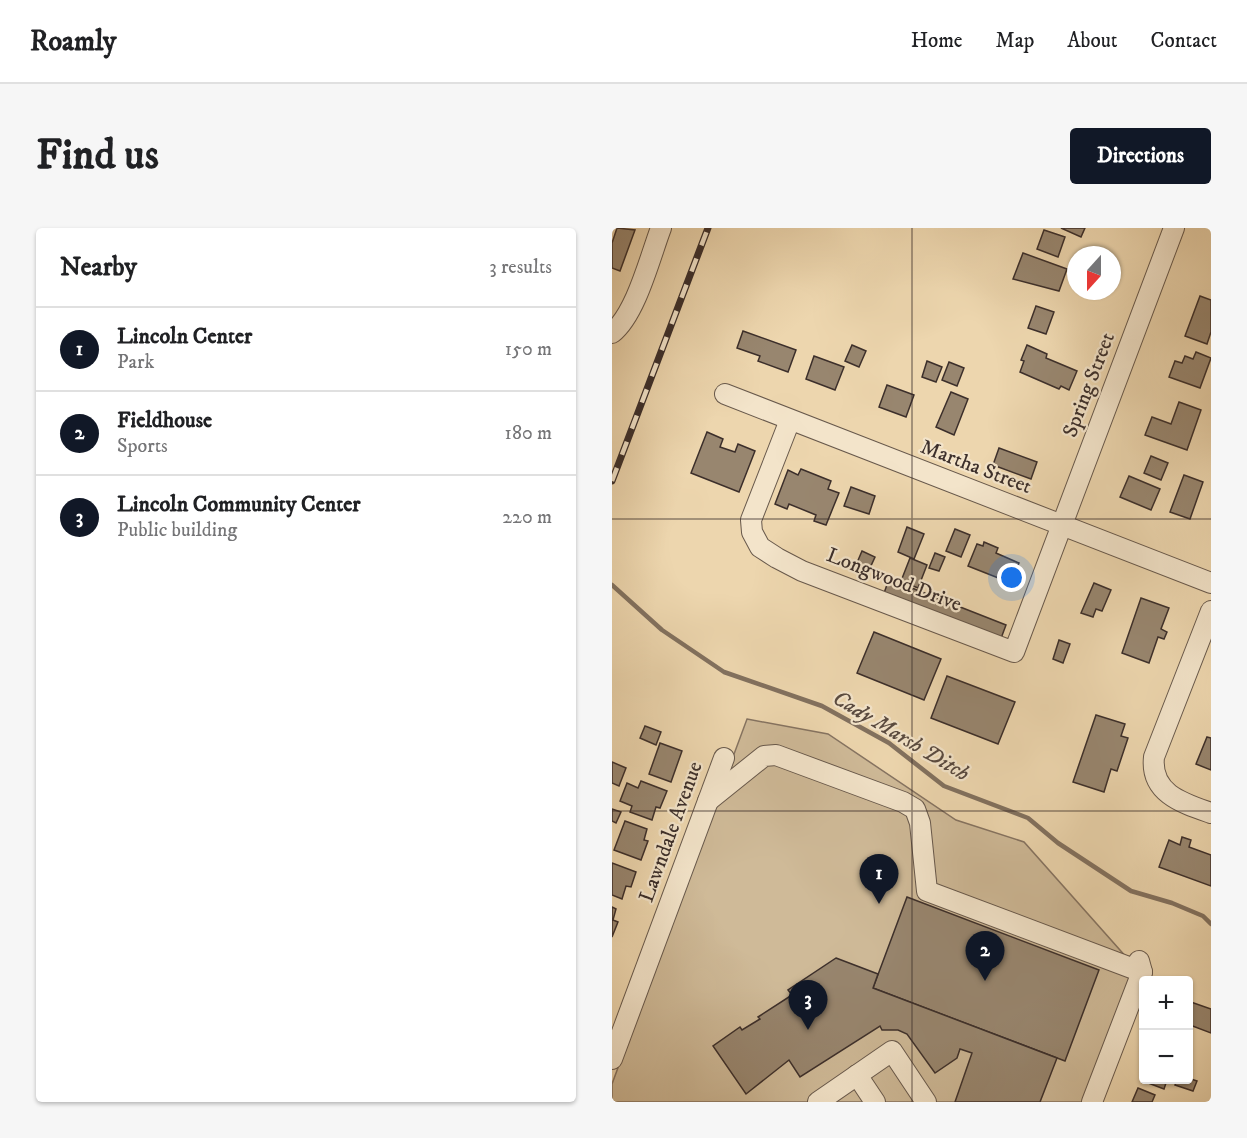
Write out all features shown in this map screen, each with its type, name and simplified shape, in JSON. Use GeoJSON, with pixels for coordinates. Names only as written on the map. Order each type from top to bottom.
{"type":"FeatureCollection","features":[{"type":"Feature","properties":{"kind":"street","name":"Spring Street"},"geometry":{"type":"LineString","coordinates":[[1062,525],[1174,228]]}},
{"type":"Feature","properties":{"kind":"street"},"geometry":{"type":"LineString","coordinates":[[612,333],[619,327],[633,301],[658,229]]}},
{"type":"Feature","properties":{"kind":"street","name":"Martha Street"},"geometry":{"type":"LineString","coordinates":[[725,394],[1211,583]]}},
{"type":"Feature","properties":{"kind":"street","name":"Longwood Drive"},"geometry":{"type":"LineString","coordinates":[[790,420],[757,500],[751,520],[752,532],[760,547],[777,558],[824,579],[1014,652],[1062,525]]}},
{"type":"Feature","properties":{"kind":"street"},"geometry":{"type":"LineString","coordinates":[[1211,611],[1154,757],[1153,770],[1157,783],[1168,795],[1211,813]]}},
{"type":"Feature","properties":{"kind":"street"},"geometry":{"type":"LineString","coordinates":[[708,801],[764,756],[776,755],[903,802],[915,809],[920,823],[927,891],[1140,964],[1092,1102]]}},
{"type":"Feature","properties":{"kind":"street","name":"Lawndale Avenue"},"geometry":{"type":"LineString","coordinates":[[612,1059],[724,758]]}},
{"type":"Feature","properties":{"kind":"street"},"geometry":{"type":"LineString","coordinates":[[819,1102],[892,1051],[926,1102]]}},
{"type":"Feature","properties":{"kind":"street"},"geometry":{"type":"LineString","coordinates":[[857,1075],[875,1102]]}},
{"type":"Feature","properties":{"kind":"shaded area"},"geometry":{"type":"Polygon","coordinates":[[[747,719],[828,734],[956,820],[1024,842],[1135,967],[1084,1102],[612,1102],[612,1084],[747,719]]]}},
{"type":"Feature","properties":{"kind":"building"},"geometry":{"type":"Polygon","coordinates":[[[617,228],[635,230],[620,271],[612,268],[612,243],[617,228]]]}},
{"type":"Feature","properties":{"kind":"building"},"geometry":{"type":"Polygon","coordinates":[[[1061,228],[1085,228],[1081,237],[1061,228]]]}},
{"type":"Feature","properties":{"kind":"building"},"geometry":{"type":"Polygon","coordinates":[[[1044,230],[1065,237],[1058,257],[1037,249],[1044,230]]]}},
{"type":"Feature","properties":{"kind":"building"},"geometry":{"type":"Polygon","coordinates":[[[1023,253],[1067,269],[1059,291],[1013,279],[1023,253]]]}},
{"type":"Feature","properties":{"kind":"building"},"geometry":{"type":"Polygon","coordinates":[[[1200,296],[1211,300],[1211,332],[1207,344],[1185,336],[1200,296]]]}},
{"type":"Feature","properties":{"kind":"building"},"geometry":{"type":"Polygon","coordinates":[[[1036,306],[1054,312],[1046,334],[1028,328],[1036,306]]]}},
{"type":"Feature","properties":{"kind":"building"},"geometry":{"type":"Polygon","coordinates":[[[743,331],[796,350],[788,372],[758,361],[760,356],[737,348],[743,331]]]}},
{"type":"Feature","properties":{"kind":"building"},"geometry":{"type":"Polygon","coordinates":[[[852,345],[866,351],[859,367],[845,361],[852,345]]]}},
{"type":"Feature","properties":{"kind":"building"},"geometry":{"type":"Polygon","coordinates":[[[1027,345],[1047,354],[1046,358],[1077,371],[1069,390],[1061,386],[1059,389],[1020,372],[1024,361],[1021,360],[1027,345]]]}},
{"type":"Feature","properties":{"kind":"building"},"geometry":{"type":"Polygon","coordinates":[[[1196,352],[1211,358],[1200,388],[1169,377],[1175,361],[1182,363],[1185,356],[1193,359],[1196,352]]]}},
{"type":"Feature","properties":{"kind":"building"},"geometry":{"type":"Polygon","coordinates":[[[814,356],[844,367],[835,390],[806,379],[814,356]]]}},
{"type":"Feature","properties":{"kind":"building"},"geometry":{"type":"Polygon","coordinates":[[[927,361],[942,367],[936,382],[922,377],[927,361]]]}},
{"type":"Feature","properties":{"kind":"building"},"geometry":{"type":"Polygon","coordinates":[[[949,362],[964,368],[957,386],[942,380],[949,362]]]}},
{"type":"Feature","properties":{"kind":"building"},"geometry":{"type":"Polygon","coordinates":[[[887,385],[914,395],[906,417],[879,407],[887,385]]]}},
{"type":"Feature","properties":{"kind":"building"},"geometry":{"type":"Polygon","coordinates":[[[951,392],[968,399],[954,435],[936,427],[951,392]]]}},
{"type":"Feature","properties":{"kind":"building"},"geometry":{"type":"Polygon","coordinates":[[[1179,402],[1201,410],[1187,450],[1145,435],[1152,417],[1171,424],[1179,402]]]}},
{"type":"Feature","properties":{"kind":"building"},"geometry":{"type":"Polygon","coordinates":[[[707,432],[723,439],[720,447],[735,452],[738,444],[755,451],[739,492],[691,473],[707,432]]]}},
{"type":"Feature","properties":{"kind":"building"},"geometry":{"type":"Polygon","coordinates":[[[999,448],[1037,462],[1031,479],[993,465],[999,448]]]}},
{"type":"Feature","properties":{"kind":"building"},"geometry":{"type":"Polygon","coordinates":[[[1151,456],[1168,463],[1161,480],[1144,473],[1151,456]]]}},
{"type":"Feature","properties":{"kind":"building"},"geometry":{"type":"Polygon","coordinates":[[[801,469],[831,481],[828,489],[839,493],[826,525],[814,521],[816,515],[789,504],[787,509],[775,504],[788,470],[798,475],[801,469]]]}},
{"type":"Feature","properties":{"kind":"building"},"geometry":{"type":"Polygon","coordinates":[[[1184,475],[1203,482],[1190,519],[1170,512],[1184,475]]]}},
{"type":"Feature","properties":{"kind":"building"},"geometry":{"type":"Polygon","coordinates":[[[1129,476],[1160,489],[1151,510],[1120,497],[1129,476]]]}},
{"type":"Feature","properties":{"kind":"building"},"geometry":{"type":"Polygon","coordinates":[[[851,487],[875,496],[869,514],[844,506],[851,487]]]}},
{"type":"Feature","properties":{"kind":"building"},"geometry":{"type":"Polygon","coordinates":[[[907,527],[924,534],[914,559],[898,552],[907,527]]]}},
{"type":"Feature","properties":{"kind":"building"},"geometry":{"type":"Polygon","coordinates":[[[955,529],[970,535],[961,557],[946,551],[955,529]]]}},
{"type":"Feature","properties":{"kind":"building"},"geometry":{"type":"Polygon","coordinates":[[[984,542],[998,548],[996,553],[1019,563],[1011,583],[968,566],[977,544],[983,546],[984,542]]]}},
{"type":"Feature","properties":{"kind":"building"},"geometry":{"type":"Polygon","coordinates":[[[862,551],[875,557],[869,570],[856,565],[862,551]]]}},
{"type":"Feature","properties":{"kind":"building"},"geometry":{"type":"Polygon","coordinates":[[[935,553],[945,557],[939,571],[929,568],[935,553]]]}},
{"type":"Feature","properties":{"kind":"building"},"geometry":{"type":"Polygon","coordinates":[[[910,558],[927,565],[918,588],[901,581],[910,558]]]}},
{"type":"Feature","properties":{"kind":"building"},"geometry":{"type":"Polygon","coordinates":[[[889,579],[1006,625],[1000,641],[883,596],[889,579]]]}},
{"type":"Feature","properties":{"kind":"building"},"geometry":{"type":"Polygon","coordinates":[[[1094,583],[1111,590],[1102,611],[1096,609],[1093,617],[1081,613],[1094,583]]]}},
{"type":"Feature","properties":{"kind":"building"},"geometry":{"type":"Polygon","coordinates":[[[1141,598],[1169,608],[1161,629],[1167,632],[1164,639],[1158,637],[1149,663],[1122,653],[1141,598]]]}},
{"type":"Feature","properties":{"kind":"building"},"geometry":{"type":"Polygon","coordinates":[[[874,632],[941,659],[924,700],[857,673],[874,632]]]}},
{"type":"Feature","properties":{"kind":"building"},"geometry":{"type":"Polygon","coordinates":[[[1059,640],[1070,644],[1063,663],[1053,659],[1059,640]]]}},
{"type":"Feature","properties":{"kind":"building"},"geometry":{"type":"Polygon","coordinates":[[[947,676],[1015,702],[998,744],[931,718],[947,676]]]}},
{"type":"Feature","properties":{"kind":"building"},"geometry":{"type":"Polygon","coordinates":[[[1096,715],[1125,724],[1121,736],[1128,738],[1117,771],[1111,769],[1104,792],[1073,782],[1096,715]]]}},
{"type":"Feature","properties":{"kind":"building"},"geometry":{"type":"Polygon","coordinates":[[[645,726],[661,732],[656,745],[640,738],[645,726]]]}},
{"type":"Feature","properties":{"kind":"building"},"geometry":{"type":"Polygon","coordinates":[[[1207,737],[1211,738],[1211,770],[1196,764],[1207,737]]]}},
{"type":"Feature","properties":{"kind":"building"},"geometry":{"type":"Polygon","coordinates":[[[660,743],[682,751],[671,782],[649,774],[660,743]]]}},
{"type":"Feature","properties":{"kind":"building"},"geometry":{"type":"Polygon","coordinates":[[[612,762],[626,768],[619,786],[612,783],[612,762]]]}},
{"type":"Feature","properties":{"kind":"building"},"geometry":{"type":"Polygon","coordinates":[[[641,781],[667,791],[660,808],[656,807],[652,820],[630,812],[632,806],[620,801],[627,783],[638,788],[641,781]]]}},
{"type":"Feature","properties":{"kind":"building"},"geometry":{"type":"Polygon","coordinates":[[[612,809],[621,812],[616,823],[612,821],[612,809]]]}},
{"type":"Feature","properties":{"kind":"building"},"geometry":{"type":"Polygon","coordinates":[[[625,821],[647,829],[644,840],[648,841],[641,860],[614,850],[625,821]]]}},
{"type":"Feature","properties":{"kind":"building"},"geometry":{"type":"Polygon","coordinates":[[[1182,837],[1191,840],[1189,847],[1211,855],[1211,886],[1159,867],[1169,840],[1180,845],[1182,837]]]}},
{"type":"Feature","properties":{"kind":"building"},"geometry":{"type":"Polygon","coordinates":[[[612,863],[636,872],[631,887],[626,886],[622,899],[612,895],[612,863]]]}},
{"type":"Feature","properties":{"kind":"building"},"geometry":{"type":"Polygon","coordinates":[[[907,897],[1099,970],[1065,1061],[873,988],[907,897]]]}},
{"type":"Feature","properties":{"kind":"building"},"geometry":{"type":"Polygon","coordinates":[[[612,907],[616,909],[613,920],[618,922],[612,937],[612,907]]]}},
{"type":"Feature","properties":{"kind":"building"},"geometry":{"type":"Polygon","coordinates":[[[836,958],[878,974],[873,988],[1057,1058],[1040,1102],[955,1102],[972,1053],[960,1049],[957,1058],[935,1073],[907,1034],[898,1030],[882,1030],[880,1026],[800,1077],[789,1060],[746,1094],[713,1046],[740,1027],[742,1030],[760,1019],[758,1017],[792,995],[788,990],[836,958]]]}},
{"type":"Feature","properties":{"kind":"building"},"geometry":{"type":"Polygon","coordinates":[[[1193,1003],[1211,1009],[1211,1033],[1193,1026],[1193,1003]]]}},
{"type":"Feature","properties":{"kind":"building"},"geometry":{"type":"Polygon","coordinates":[[[1193,1080],[1197,1081],[1193,1091],[1175,1085],[1193,1084],[1193,1080]]]}},
{"type":"Feature","properties":{"kind":"building"},"geometry":{"type":"Polygon","coordinates":[[[1151,1084],[1166,1084],[1164,1089],[1151,1084]]]}},
{"type":"Feature","properties":{"kind":"building"},"geometry":{"type":"Polygon","coordinates":[[[1138,1088],[1155,1095],[1152,1102],[1132,1102],[1138,1088]]]}},
{"type":"Feature","properties":{"kind":"waterway","name":"Cady Marsh Ditch"},"geometry":{"type":"LineString","coordinates":[[612,585],[662,630],[724,672],[822,706],[889,743],[944,786],[1028,818],[1058,843],[1131,891],[1172,903],[1203,916],[1211,924]]}},
{"type":"Feature","properties":{"kind":"railway"},"geometry":{"type":"LineString","coordinates":[[612,481],[708,228]]}},
{"type":"Feature","properties":{"kind":"place","name":"Lincoln Center"},"geometry":{"type":"Point","coordinates":[879,904]}},
{"type":"Feature","properties":{"kind":"place","name":"Fieldhouse"},"geometry":{"type":"Point","coordinates":[985,981]}},
{"type":"Feature","properties":{"kind":"place","name":"Lincoln Community Center"},"geometry":{"type":"Point","coordinates":[808,1030]}}]}
